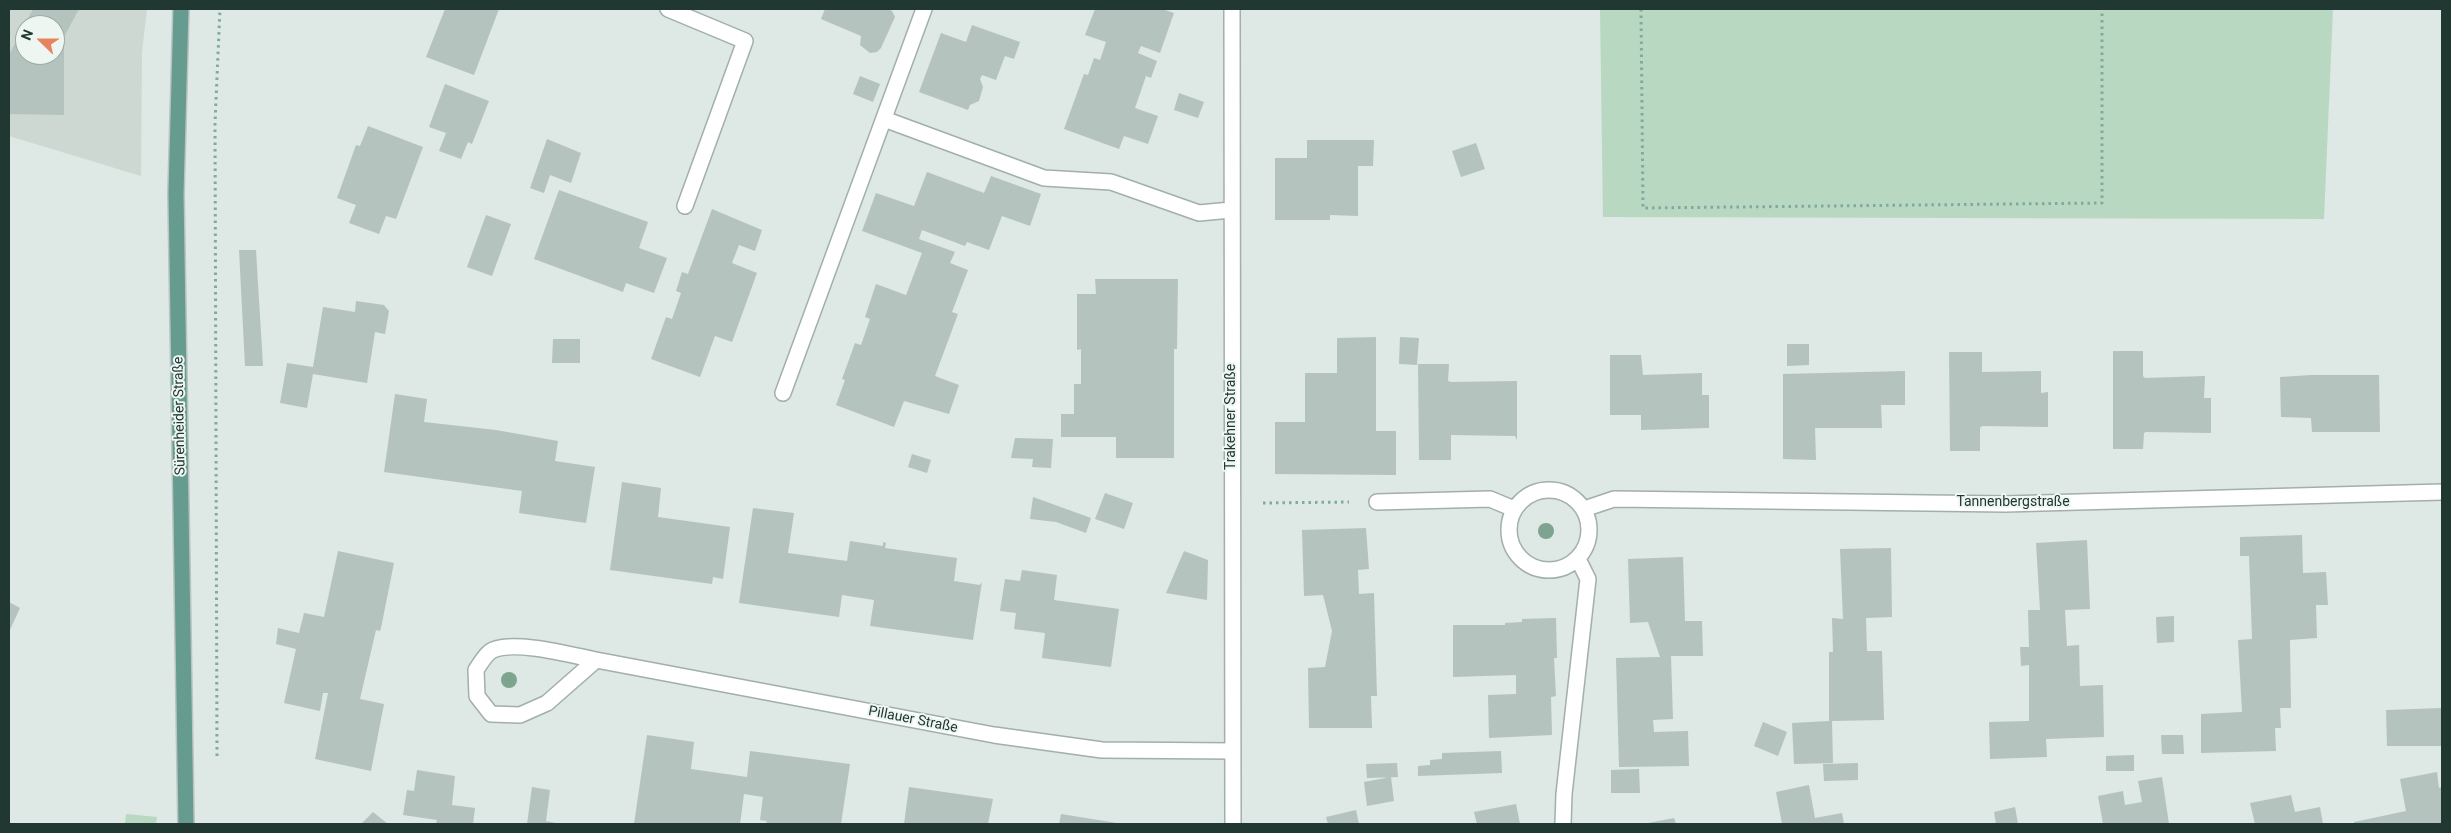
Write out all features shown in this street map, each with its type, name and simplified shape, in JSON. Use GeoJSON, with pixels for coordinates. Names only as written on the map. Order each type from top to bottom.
{"type":"FeatureCollection","features":[{"type":"Feature","properties":{"kind":"main road","name":"Sürenheider Straße"},"geometry":{"type":"LineString","coordinates":[[181,9],[176,193],[186,824]]}},
{"type":"Feature","properties":{"kind":"street"},"geometry":{"type":"LineString","coordinates":[[668,9],[745,41],[685,206]]}},
{"type":"Feature","properties":{"kind":"street"},"geometry":{"type":"LineString","coordinates":[[783,393],[924,9]]}},
{"type":"Feature","properties":{"kind":"street","name":"Trakehner Straße"},"geometry":{"type":"LineString","coordinates":[[1232,9],[1231,503],[1233,824]]}},
{"type":"Feature","properties":{"kind":"street"},"geometry":{"type":"LineString","coordinates":[[884,119],[1044,178],[1111,182],[1199,213],[1231,210]]}},
{"type":"Feature","properties":{"kind":"street"},"geometry":{"type":"LineString","coordinates":[[1549,489],[1569,494],[1584,509],[1590,526],[1588,544],[1578,559],[1561,569],[1542,570],[1524,563],[1512,547],[1508,528],[1514,510],[1529,494],[1549,489]]}},
{"type":"Feature","properties":{"kind":"street","name":"Tannenbergstraße"},"geometry":{"type":"LineString","coordinates":[[1584,509],[1614,498],[2006,504],[2442,492]]}},
{"type":"Feature","properties":{"kind":"street"},"geometry":{"type":"LineString","coordinates":[[1377,502],[1490,499],[1514,510]]}},
{"type":"Feature","properties":{"kind":"street"},"geometry":{"type":"LineString","coordinates":[[1563,824],[1564,794],[1588,578],[1578,559]]}},
{"type":"Feature","properties":{"kind":"street","name":"Pillauer Straße"},"geometry":{"type":"LineString","coordinates":[[596,660],[547,703],[520,715],[491,714],[477,696],[476,670],[491,650],[508,646],[596,660],[994,735],[1102,750],[1233,751]]}},
{"type":"Feature","properties":{"kind":"path"},"geometry":{"type":"LineString","coordinates":[[217,765],[215,123],[220,9]]}},
{"type":"Feature","properties":{"kind":"path"},"geometry":{"type":"LineString","coordinates":[[1641,9],[1643,208],[2102,203],[2102,9]]}},
{"type":"Feature","properties":{"kind":"path"},"geometry":{"type":"LineString","coordinates":[[1231,503],[1377,502]]}},
{"type":"Feature","properties":{"kind":"shaded area"},"geometry":{"type":"Polygon","coordinates":[[[9,9],[147,9],[142,52],[141,176],[9,136],[9,9]]]}},
{"type":"Feature","properties":{"kind":"green space"},"geometry":{"type":"Polygon","coordinates":[[[1600,9],[2333,9],[2324,219],[1603,217],[1600,9]]]}},
{"type":"Feature","properties":{"kind":"green space"},"geometry":{"type":"Polygon","coordinates":[[[126,814],[157,817],[156,824],[125,824],[126,814]]]}},
{"type":"Feature","properties":{"kind":"building"},"geometry":{"type":"Polygon","coordinates":[[[33,9],[79,9],[65,35],[65,15],[30,15],[33,9]]]}},
{"type":"Feature","properties":{"kind":"building"},"geometry":{"type":"Polygon","coordinates":[[[445,9],[499,9],[474,75],[426,57],[445,9]]]}},
{"type":"Feature","properties":{"kind":"building"},"geometry":{"type":"Polygon","coordinates":[[[825,9],[887,9],[892,11],[895,17],[881,48],[877,52],[870,53],[860,45],[861,36],[821,19],[825,9]]]}},
{"type":"Feature","properties":{"kind":"building"},"geometry":{"type":"Polygon","coordinates":[[[1095,9],[1162,9],[1174,13],[1160,53],[1141,46],[1138,53],[1157,61],[1151,78],[1146,76],[1135,108],[1158,116],[1148,144],[1124,136],[1119,149],[1064,129],[1084,74],[1088,75],[1094,58],[1100,60],[1106,42],[1085,35],[1095,9]]]}},
{"type":"Feature","properties":{"kind":"building"},"geometry":{"type":"Polygon","coordinates":[[[972,25],[1020,42],[1014,59],[1005,56],[996,80],[982,75],[980,79],[983,87],[979,101],[970,105],[968,110],[919,92],[941,33],[966,42],[972,25]]]}},
{"type":"Feature","properties":{"kind":"building"},"geometry":{"type":"Polygon","coordinates":[[[15,44],[15,65],[64,65],[64,115],[9,114],[9,55],[15,44]]]}},
{"type":"Feature","properties":{"kind":"building"},"geometry":{"type":"Polygon","coordinates":[[[860,76],[880,84],[873,102],[853,94],[860,76]]]}},
{"type":"Feature","properties":{"kind":"building"},"geometry":{"type":"Polygon","coordinates":[[[445,84],[489,101],[472,144],[468,142],[461,159],[439,151],[446,133],[429,127],[445,84]]]}},
{"type":"Feature","properties":{"kind":"building"},"geometry":{"type":"Polygon","coordinates":[[[1179,93],[1204,102],[1198,118],[1174,110],[1179,93]]]}},
{"type":"Feature","properties":{"kind":"building"},"geometry":{"type":"Polygon","coordinates":[[[368,126],[423,147],[396,219],[386,216],[379,234],[349,223],[356,205],[337,198],[356,145],[360,146],[368,126]]]}},
{"type":"Feature","properties":{"kind":"building"},"geometry":{"type":"Polygon","coordinates":[[[547,139],[581,153],[571,183],[550,175],[544,193],[530,188],[547,139]]]}},
{"type":"Feature","properties":{"kind":"building"},"geometry":{"type":"Polygon","coordinates":[[[1307,140],[1374,140],[1373,166],[1358,166],[1358,216],[1330,215],[1330,220],[1275,220],[1275,158],[1307,158],[1307,140]]]}},
{"type":"Feature","properties":{"kind":"building"},"geometry":{"type":"Polygon","coordinates":[[[1476,143],[1485,169],[1461,177],[1452,151],[1476,143]]]}},
{"type":"Feature","properties":{"kind":"building"},"geometry":{"type":"Polygon","coordinates":[[[927,172],[984,193],[991,176],[1041,194],[1030,226],[1002,216],[989,250],[967,242],[965,246],[922,230],[919,239],[955,252],[950,263],[968,270],[952,312],[958,314],[935,376],[959,385],[949,414],[904,401],[894,427],[836,405],[845,380],[842,379],[855,343],[861,345],[870,319],[865,317],[876,284],[906,295],[922,253],[862,231],[876,193],[914,206],[927,172]]]}},
{"type":"Feature","properties":{"kind":"building"},"geometry":{"type":"Polygon","coordinates":[[[559,190],[648,222],[639,248],[667,258],[654,293],[626,283],[623,292],[534,259],[559,190]]]}},
{"type":"Feature","properties":{"kind":"building"},"geometry":{"type":"Polygon","coordinates":[[[712,209],[762,230],[755,251],[739,245],[732,263],[757,273],[732,342],[715,336],[700,377],[651,359],[666,317],[672,319],[681,293],[676,291],[682,272],[688,274],[712,209]]]}},
{"type":"Feature","properties":{"kind":"building"},"geometry":{"type":"Polygon","coordinates":[[[486,215],[511,224],[492,276],[467,267],[486,215]]]}},
{"type":"Feature","properties":{"kind":"building"},"geometry":{"type":"Polygon","coordinates":[[[239,250],[256,250],[263,366],[245,366],[239,250]]]}},
{"type":"Feature","properties":{"kind":"building"},"geometry":{"type":"Polygon","coordinates":[[[1095,279],[1178,279],[1177,349],[1174,349],[1174,458],[1116,458],[1116,437],[1061,437],[1061,414],[1074,414],[1074,384],[1081,384],[1081,349],[1077,350],[1077,294],[1096,294],[1095,279]]]}},
{"type":"Feature","properties":{"kind":"building"},"geometry":{"type":"Polygon","coordinates":[[[356,301],[384,305],[389,311],[385,334],[375,332],[367,383],[313,374],[307,408],[280,403],[287,363],[313,367],[323,307],[355,312],[356,301]]]}},
{"type":"Feature","properties":{"kind":"building"},"geometry":{"type":"Polygon","coordinates":[[[1376,337],[1376,431],[1396,431],[1396,475],[1275,474],[1275,422],[1305,422],[1305,373],[1337,373],[1337,338],[1376,337]]]}},
{"type":"Feature","properties":{"kind":"building"},"geometry":{"type":"Polygon","coordinates":[[[1400,337],[1419,338],[1417,365],[1399,364],[1400,337]]]}},
{"type":"Feature","properties":{"kind":"building"},"geometry":{"type":"Polygon","coordinates":[[[553,339],[580,339],[580,363],[552,363],[553,339]]]}},
{"type":"Feature","properties":{"kind":"building"},"geometry":{"type":"Polygon","coordinates":[[[1787,344],[1809,344],[1809,365],[1787,366],[1787,344]]]}},
{"type":"Feature","properties":{"kind":"building"},"geometry":{"type":"Polygon","coordinates":[[[2113,351],[2143,351],[2143,376],[2145,378],[2205,376],[2204,398],[2211,398],[2211,433],[2146,432],[2144,433],[2143,449],[2113,449],[2113,351]]]}},
{"type":"Feature","properties":{"kind":"building"},"geometry":{"type":"Polygon","coordinates":[[[1949,352],[1982,352],[1982,372],[2041,371],[2041,393],[2048,392],[2048,427],[1982,426],[1980,428],[1980,451],[1950,451],[1949,352]]]}},
{"type":"Feature","properties":{"kind":"building"},"geometry":{"type":"Polygon","coordinates":[[[1610,355],[1641,355],[1643,375],[1702,373],[1702,395],[1709,395],[1709,428],[1641,430],[1641,415],[1610,415],[1610,355]]]}},
{"type":"Feature","properties":{"kind":"building"},"geometry":{"type":"Polygon","coordinates":[[[1418,364],[1449,364],[1448,381],[1451,382],[1517,381],[1517,440],[1515,436],[1451,435],[1451,460],[1419,460],[1418,364]]]}},
{"type":"Feature","properties":{"kind":"building"},"geometry":{"type":"Polygon","coordinates":[[[1905,371],[1905,405],[1881,405],[1882,428],[1815,428],[1816,460],[1783,459],[1783,374],[1905,371]]]}},
{"type":"Feature","properties":{"kind":"building"},"geometry":{"type":"Polygon","coordinates":[[[2379,375],[2380,432],[2312,432],[2311,418],[2281,417],[2280,377],[2379,375]]]}},
{"type":"Feature","properties":{"kind":"building"},"geometry":{"type":"Polygon","coordinates":[[[395,394],[427,399],[424,422],[496,430],[558,441],[555,461],[595,467],[586,523],[519,513],[522,491],[384,472],[395,394]]]}},
{"type":"Feature","properties":{"kind":"building"},"geometry":{"type":"Polygon","coordinates":[[[1015,438],[1053,439],[1051,468],[1032,467],[1033,459],[1011,458],[1015,438]]]}},
{"type":"Feature","properties":{"kind":"building"},"geometry":{"type":"Polygon","coordinates":[[[912,454],[931,460],[927,473],[908,467],[912,454]]]}},
{"type":"Feature","properties":{"kind":"building"},"geometry":{"type":"Polygon","coordinates":[[[622,482],[661,488],[658,517],[730,527],[723,579],[713,577],[712,584],[610,570],[622,482]]]}},
{"type":"Feature","properties":{"kind":"building"},"geometry":{"type":"Polygon","coordinates":[[[1105,493],[1133,503],[1124,529],[1095,519],[1105,493]]]}},
{"type":"Feature","properties":{"kind":"building"},"geometry":{"type":"Polygon","coordinates":[[[1033,497],[1091,518],[1086,533],[1056,522],[1030,519],[1033,497]]]}},
{"type":"Feature","properties":{"kind":"building"},"geometry":{"type":"Polygon","coordinates":[[[753,508],[794,513],[788,553],[847,561],[850,541],[883,546],[883,542],[886,543],[885,548],[957,558],[954,581],[980,585],[982,582],[973,640],[870,626],[874,600],[842,595],[839,617],[739,603],[753,508]]]}},
{"type":"Feature","properties":{"kind":"building"},"geometry":{"type":"Polygon","coordinates":[[[1366,528],[1369,569],[1358,570],[1359,594],[1374,593],[1377,696],[1371,696],[1372,728],[1309,728],[1308,668],[1325,667],[1332,631],[1323,595],[1304,596],[1302,530],[1366,528]]]}},
{"type":"Feature","properties":{"kind":"building"},"geometry":{"type":"Polygon","coordinates":[[[2302,535],[2303,573],[2326,572],[2328,605],[2316,605],[2317,638],[2290,640],[2291,708],[2280,708],[2281,728],[2275,728],[2276,751],[2201,753],[2201,714],[2242,712],[2238,640],[2252,639],[2249,556],[2240,556],[2240,537],[2302,535]]]}},
{"type":"Feature","properties":{"kind":"building"},"geometry":{"type":"Polygon","coordinates":[[[2087,540],[2090,609],[2065,610],[2067,646],[2079,645],[2080,686],[2103,685],[2104,737],[2046,739],[2047,757],[1990,759],[1989,722],[2029,721],[2029,665],[2021,666],[2020,647],[2029,647],[2028,610],[2040,610],[2036,543],[2087,540]]]}},
{"type":"Feature","properties":{"kind":"building"},"geometry":{"type":"Polygon","coordinates":[[[1891,548],[1892,617],[1866,618],[1867,651],[1882,651],[1884,720],[1832,721],[1833,763],[1794,764],[1792,723],[1829,721],[1829,652],[1833,652],[1832,618],[1843,619],[1840,549],[1891,548]]]}},
{"type":"Feature","properties":{"kind":"building"},"geometry":{"type":"Polygon","coordinates":[[[338,551],[394,563],[381,628],[380,631],[376,630],[360,699],[384,704],[371,771],[315,759],[328,693],[323,693],[320,711],[284,703],[296,649],[276,644],[278,628],[299,633],[304,613],[324,617],[338,551]]]}},
{"type":"Feature","properties":{"kind":"building"},"geometry":{"type":"Polygon","coordinates":[[[1184,551],[1208,560],[1207,600],[1166,593],[1184,551]]]}},
{"type":"Feature","properties":{"kind":"building"},"geometry":{"type":"Polygon","coordinates":[[[1683,557],[1685,621],[1702,621],[1703,656],[1671,656],[1673,719],[1653,720],[1654,732],[1688,731],[1689,766],[1619,767],[1616,658],[1660,657],[1648,622],[1630,623],[1628,559],[1683,557]]]}},
{"type":"Feature","properties":{"kind":"building"},"geometry":{"type":"Polygon","coordinates":[[[1022,570],[1057,575],[1054,600],[1119,609],[1111,667],[1042,658],[1045,633],[1014,629],[1016,613],[1000,611],[1005,579],[1020,581],[1022,570]]]}},
{"type":"Feature","properties":{"kind":"building"},"geometry":{"type":"Polygon","coordinates":[[[9,602],[20,608],[9,632],[9,602]]]}},
{"type":"Feature","properties":{"kind":"building"},"geometry":{"type":"Polygon","coordinates":[[[2174,616],[2174,642],[2157,643],[2156,617],[2174,616]]]}},
{"type":"Feature","properties":{"kind":"building"},"geometry":{"type":"Polygon","coordinates":[[[1556,618],[1557,658],[1554,658],[1556,696],[1551,697],[1552,735],[1489,738],[1488,695],[1516,694],[1516,675],[1453,677],[1453,625],[1505,625],[1505,623],[1522,622],[1522,619],[1556,618]]]}},
{"type":"Feature","properties":{"kind":"building"},"geometry":{"type":"Polygon","coordinates":[[[2442,708],[2442,746],[2387,746],[2386,710],[2442,708]]]}},
{"type":"Feature","properties":{"kind":"building"},"geometry":{"type":"Polygon","coordinates":[[[1763,722],[1787,732],[1778,756],[1754,746],[1763,722]]]}},
{"type":"Feature","properties":{"kind":"building"},"geometry":{"type":"Polygon","coordinates":[[[647,735],[694,742],[691,769],[747,777],[750,751],[850,764],[841,824],[766,824],[767,821],[760,820],[763,797],[744,794],[740,824],[634,824],[647,735]]]}},
{"type":"Feature","properties":{"kind":"building"},"geometry":{"type":"Polygon","coordinates":[[[2161,735],[2183,735],[2184,754],[2162,754],[2161,735]]]}},
{"type":"Feature","properties":{"kind":"building"},"geometry":{"type":"Polygon","coordinates":[[[1501,751],[1502,773],[1418,776],[1418,766],[1430,765],[1430,760],[1442,759],[1442,753],[1501,751]]]}},
{"type":"Feature","properties":{"kind":"building"},"geometry":{"type":"Polygon","coordinates":[[[2134,755],[2134,771],[2106,771],[2106,756],[2134,755]]]}},
{"type":"Feature","properties":{"kind":"building"},"geometry":{"type":"Polygon","coordinates":[[[1397,763],[1398,777],[1367,778],[1366,764],[1397,763]]]}},
{"type":"Feature","properties":{"kind":"building"},"geometry":{"type":"Polygon","coordinates":[[[1858,763],[1858,780],[1824,781],[1823,764],[1858,763]]]}},
{"type":"Feature","properties":{"kind":"building"},"geometry":{"type":"Polygon","coordinates":[[[1639,769],[1640,793],[1611,793],[1611,770],[1639,769]]]}},
{"type":"Feature","properties":{"kind":"building"},"geometry":{"type":"Polygon","coordinates":[[[417,770],[455,776],[452,805],[475,808],[473,824],[436,824],[437,820],[403,815],[407,790],[414,791],[417,770]]]}},
{"type":"Feature","properties":{"kind":"building"},"geometry":{"type":"Polygon","coordinates":[[[2437,772],[2439,788],[2442,787],[2442,824],[2354,824],[2354,822],[2406,811],[2400,779],[2437,772]]]}},
{"type":"Feature","properties":{"kind":"building"},"geometry":{"type":"Polygon","coordinates":[[[1391,777],[1394,801],[1367,806],[1364,782],[1391,777]]]}},
{"type":"Feature","properties":{"kind":"building"},"geometry":{"type":"Polygon","coordinates":[[[2162,777],[2169,824],[2103,824],[2098,796],[2123,791],[2125,805],[2142,802],[2138,781],[2162,777]]]}},
{"type":"Feature","properties":{"kind":"building"},"geometry":{"type":"Polygon","coordinates":[[[1809,785],[1815,818],[1842,813],[1844,824],[1782,824],[1776,792],[1809,785]]]}},
{"type":"Feature","properties":{"kind":"building"},"geometry":{"type":"Polygon","coordinates":[[[532,787],[550,790],[546,821],[560,824],[527,824],[532,787]]]}},
{"type":"Feature","properties":{"kind":"building"},"geometry":{"type":"Polygon","coordinates":[[[909,787],[993,799],[988,824],[904,824],[909,787]]]}},
{"type":"Feature","properties":{"kind":"building"},"geometry":{"type":"Polygon","coordinates":[[[2291,795],[2295,812],[2320,807],[2323,824],[2255,824],[2250,803],[2291,795]]]}},
{"type":"Feature","properties":{"kind":"building"},"geometry":{"type":"Polygon","coordinates":[[[1516,804],[1520,824],[1477,824],[1474,812],[1516,804]]]}},
{"type":"Feature","properties":{"kind":"building"},"geometry":{"type":"Polygon","coordinates":[[[2015,807],[2018,824],[1996,824],[1994,812],[2015,807]]]}},
{"type":"Feature","properties":{"kind":"building"},"geometry":{"type":"Polygon","coordinates":[[[1356,810],[1359,824],[1328,824],[1326,817],[1356,810]]]}},
{"type":"Feature","properties":{"kind":"building"},"geometry":{"type":"Polygon","coordinates":[[[373,812],[388,824],[361,824],[373,812]]]}},
{"type":"Feature","properties":{"kind":"building"},"geometry":{"type":"Polygon","coordinates":[[[1061,814],[1117,823],[1117,824],[1059,824],[1061,814]]]}},
{"type":"Feature","properties":{"kind":"building"},"geometry":{"type":"Polygon","coordinates":[[[1674,818],[1676,824],[1648,824],[1648,823],[1674,818]]]}}]}
